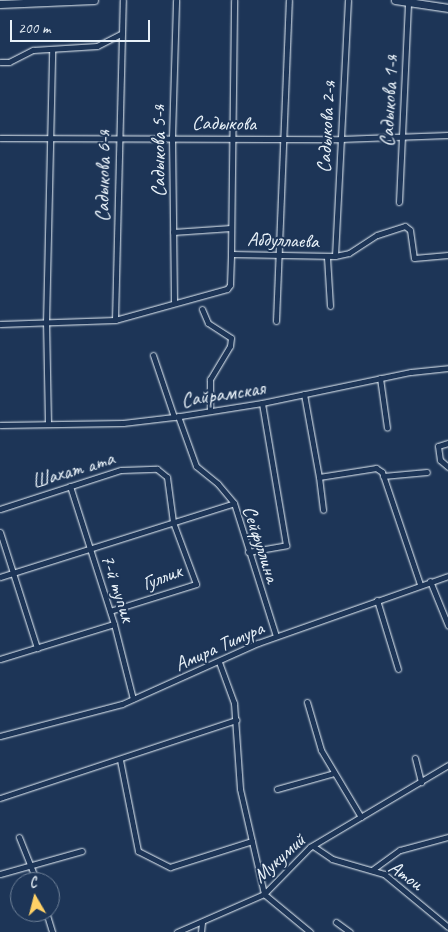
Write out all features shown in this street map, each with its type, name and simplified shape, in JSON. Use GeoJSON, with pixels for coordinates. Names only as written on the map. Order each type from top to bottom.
{"type":"FeatureCollection","features":[{"type":"Feature","properties":{"kind":"main road"},"geometry":{"type":"LineString","coordinates":[[0,4],[94,0]]}},
{"type":"Feature","properties":{"kind":"main road"},"geometry":{"type":"LineString","coordinates":[[395,0],[448,8]]}},
{"type":"Feature","properties":{"kind":"street","name":"Садыкова 6-я"},"geometry":{"type":"LineString","coordinates":[[115,320],[123,0]]}},
{"type":"Feature","properties":{"kind":"street","name":"Садыкова 5-я"},"geometry":{"type":"LineString","coordinates":[[174,301],[172,137],[176,0]]}},
{"type":"Feature","properties":{"kind":"street"},"geometry":{"type":"LineString","coordinates":[[231,254],[230,138],[234,0]]}},
{"type":"Feature","properties":{"kind":"street"},"geometry":{"type":"LineString","coordinates":[[276,321],[289,0]]}},
{"type":"Feature","properties":{"kind":"street","name":"Садыкова 2-я"},"geometry":{"type":"LineString","coordinates":[[335,256],[348,0]]}},
{"type":"Feature","properties":{"kind":"street","name":"Садыкова 1-я"},"geometry":{"type":"LineString","coordinates":[[399,202],[408,2]]}},
{"type":"Feature","properties":{"kind":"street"},"geometry":{"type":"LineString","coordinates":[[0,62],[9,62],[33,50],[97,46],[121,34]]}},
{"type":"Feature","properties":{"kind":"street"},"geometry":{"type":"LineString","coordinates":[[48,424],[46,323],[52,48]]}},
{"type":"Feature","properties":{"kind":"street","name":"Садыкова"},"geometry":{"type":"LineString","coordinates":[[0,138],[172,137],[340,139],[448,136]]}},
{"type":"Feature","properties":{"kind":"street","name":"Абдуллаева"},"geometry":{"type":"LineString","coordinates":[[0,324],[115,320],[174,301],[227,289],[230,285],[231,254],[335,256],[350,253],[377,235],[405,226],[410,230],[414,258],[448,255]]}},
{"type":"Feature","properties":{"kind":"street"},"geometry":{"type":"LineString","coordinates":[[173,232],[231,228]]}},
{"type":"Feature","properties":{"kind":"street"},"geometry":{"type":"LineString","coordinates":[[327,257],[330,306]]}},
{"type":"Feature","properties":{"kind":"street"},"geometry":{"type":"LineString","coordinates":[[202,309],[208,322],[231,338],[230,346],[210,379],[210,411]]}},
{"type":"Feature","properties":{"kind":"street","name":"Сейфуллина"},"geometry":{"type":"LineString","coordinates":[[153,355],[196,466],[218,484],[234,503],[276,636]]}},
{"type":"Feature","properties":{"kind":"street","name":"Сайрамская"},"geometry":{"type":"LineString","coordinates":[[0,425],[123,423],[262,403],[380,378],[448,368]]}},
{"type":"Feature","properties":{"kind":"street"},"geometry":{"type":"LineString","coordinates":[[380,378],[386,428]]}},
{"type":"Feature","properties":{"kind":"street"},"geometry":{"type":"LineString","coordinates":[[304,394],[323,510]]}},
{"type":"Feature","properties":{"kind":"street"},"geometry":{"type":"LineString","coordinates":[[248,552],[286,545],[262,403]]}},
{"type":"Feature","properties":{"kind":"street"},"geometry":{"type":"LineString","coordinates":[[448,443],[438,446],[440,460],[448,467]]}},
{"type":"Feature","properties":{"kind":"street"},"geometry":{"type":"LineString","coordinates":[[319,477],[376,468],[384,476],[420,584]]}},
{"type":"Feature","properties":{"kind":"street","name":"Шахат ата"},"geometry":{"type":"LineString","coordinates":[[0,509],[121,470],[157,469],[167,477],[173,522]]}},
{"type":"Feature","properties":{"kind":"street"},"geometry":{"type":"LineString","coordinates":[[384,476],[427,472]]}},
{"type":"Feature","properties":{"kind":"street","name":"7-й тупик"},"geometry":{"type":"LineString","coordinates":[[70,486],[114,624],[133,699]]}},
{"type":"Feature","properties":{"kind":"street"},"geometry":{"type":"LineString","coordinates":[[0,577],[234,503]]}},
{"type":"Feature","properties":{"kind":"street","name":"Гуллик"},"geometry":{"type":"LineString","coordinates":[[110,612],[196,584],[173,522]]}},
{"type":"Feature","properties":{"kind":"street"},"geometry":{"type":"LineString","coordinates":[[0,532],[37,648]]}},
{"type":"Feature","properties":{"kind":"street","name":"Амира Тимура"},"geometry":{"type":"LineString","coordinates":[[0,736],[133,699],[276,636],[430,580],[448,576]]}},
{"type":"Feature","properties":{"kind":"street"},"geometry":{"type":"LineString","coordinates":[[430,580],[448,625]]}},
{"type":"Feature","properties":{"kind":"street"},"geometry":{"type":"LineString","coordinates":[[377,600],[398,669]]}},
{"type":"Feature","properties":{"kind":"street"},"geometry":{"type":"LineString","coordinates":[[0,660],[114,624]]}},
{"type":"Feature","properties":{"kind":"street"},"geometry":{"type":"LineString","coordinates":[[219,662],[234,703],[240,789],[264,894],[310,932]]}},
{"type":"Feature","properties":{"kind":"street"},"geometry":{"type":"LineString","coordinates":[[307,702],[321,750],[361,817]]}},
{"type":"Feature","properties":{"kind":"street"},"geometry":{"type":"LineString","coordinates":[[0,790],[1,798],[236,720]]}},
{"type":"Feature","properties":{"kind":"street"},"geometry":{"type":"LineString","coordinates":[[415,758],[421,782]]}},
{"type":"Feature","properties":{"kind":"street"},"geometry":{"type":"LineString","coordinates":[[120,760],[138,851],[170,867],[252,842]]}},
{"type":"Feature","properties":{"kind":"street","name":"Мукумий"},"geometry":{"type":"LineString","coordinates":[[177,932],[202,923],[264,894],[313,846],[448,765]]}},
{"type":"Feature","properties":{"kind":"street"},"geometry":{"type":"LineString","coordinates":[[277,789],[334,773]]}},
{"type":"Feature","properties":{"kind":"street"},"geometry":{"type":"LineString","coordinates":[[19,837],[33,872]]}},
{"type":"Feature","properties":{"kind":"street"},"geometry":{"type":"LineString","coordinates":[[372,870],[400,850],[448,837]]}},
{"type":"Feature","properties":{"kind":"street","name":"Атои"},"geometry":{"type":"LineString","coordinates":[[313,846],[332,859],[384,874],[448,926]]}},
{"type":"Feature","properties":{"kind":"street"},"geometry":{"type":"LineString","coordinates":[[0,874],[82,851]]}},
{"type":"Feature","properties":{"kind":"street"},"geometry":{"type":"LineString","coordinates":[[336,922],[350,932]]}},
{"type":"Feature","properties":{"kind":"street"},"geometry":{"type":"LineString","coordinates":[[200,932],[202,923]]}}]}
